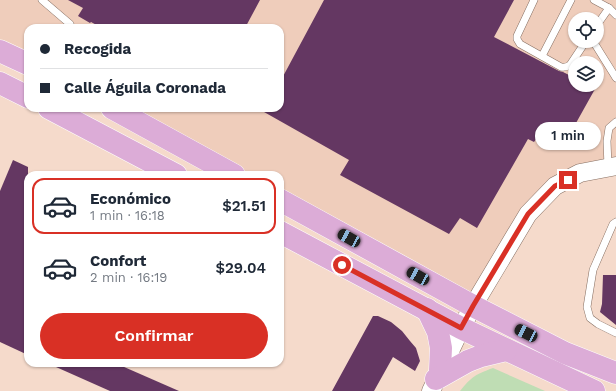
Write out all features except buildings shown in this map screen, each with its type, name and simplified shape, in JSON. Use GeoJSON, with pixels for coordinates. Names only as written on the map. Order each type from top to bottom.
{"type":"FeatureCollection","features":[{"type":"Feature","properties":{"kind":"main road"},"geometry":{"type":"LineString","coordinates":[[0,51],[24,62]]}},
{"type":"Feature","properties":{"kind":"main road"},"geometry":{"type":"LineString","coordinates":[[0,83],[24,95]]}},
{"type":"Feature","properties":{"kind":"main road"},"geometry":{"type":"LineString","coordinates":[[57,112],[168,171]]}},
{"type":"Feature","properties":{"kind":"main road"},"geometry":{"type":"LineString","coordinates":[[119,112],[227,171]]}},
{"type":"Feature","properties":{"kind":"main road"},"geometry":{"type":"LineString","coordinates":[[284,202],[473,306],[565,353],[616,373]]}},
{"type":"Feature","properties":{"kind":"main road"},"geometry":{"type":"LineString","coordinates":[[284,234],[461,328],[594,391]]}},
{"type":"Feature","properties":{"kind":"main road"},"geometry":{"type":"LineString","coordinates":[[427,309],[438,332],[441,348],[436,380]]}},
{"type":"Feature","properties":{"kind":"main road"},"geometry":{"type":"LineString","coordinates":[[436,380],[468,361],[506,350]]}},
{"type":"Feature","properties":{"kind":"street"},"geometry":{"type":"LineString","coordinates":[[436,380],[473,306],[528,214],[555,186],[580,173],[612,167]]}},
{"type":"Feature","properties":{"kind":"lane"},"geometry":{"type":"LineString","coordinates":[[42,0],[70,24]]}},
{"type":"Feature","properties":{"kind":"lane"},"geometry":{"type":"LineString","coordinates":[[534,0],[517,36],[520,44],[561,67],[568,67],[581,48]]}},
{"type":"Feature","properties":{"kind":"lane"},"geometry":{"type":"LineString","coordinates":[[542,56],[571,0]]}},
{"type":"Feature","properties":{"kind":"lane"},"geometry":{"type":"LineString","coordinates":[[594,0],[609,8],[616,15]]}},
{"type":"Feature","properties":{"kind":"lane"},"geometry":{"type":"LineString","coordinates":[[604,15],[609,8]]}},
{"type":"Feature","properties":{"kind":"lane"},"geometry":{"type":"LineString","coordinates":[[598,48],[616,78]]}},
{"type":"Feature","properties":{"kind":"lane"},"geometry":{"type":"LineString","coordinates":[[612,167],[608,141],[610,128],[616,122]]}},
{"type":"Feature","properties":{"kind":"lane"},"geometry":{"type":"LineString","coordinates":[[616,222],[593,270],[587,307],[590,318],[616,333]]}},
{"type":"Feature","properties":{"kind":"shaded area"},"geometry":{"type":"Polygon","coordinates":[[[0,0],[616,0],[616,167],[555,186],[473,306],[284,202],[284,171],[227,171],[119,112],[284,112],[284,24],[24,24],[24,62],[0,51],[0,0]]]}},
{"type":"Feature","properties":{"kind":"green space"},"geometry":{"type":"Polygon","coordinates":[[[493,368],[545,391],[460,391],[474,376],[493,368]]]}},
{"type":"Feature","properties":{"kind":"route"},"geometry":{"type":"LineString","coordinates":[[342,265],[461,328],[528,214],[555,186],[568,180]]}}]}
